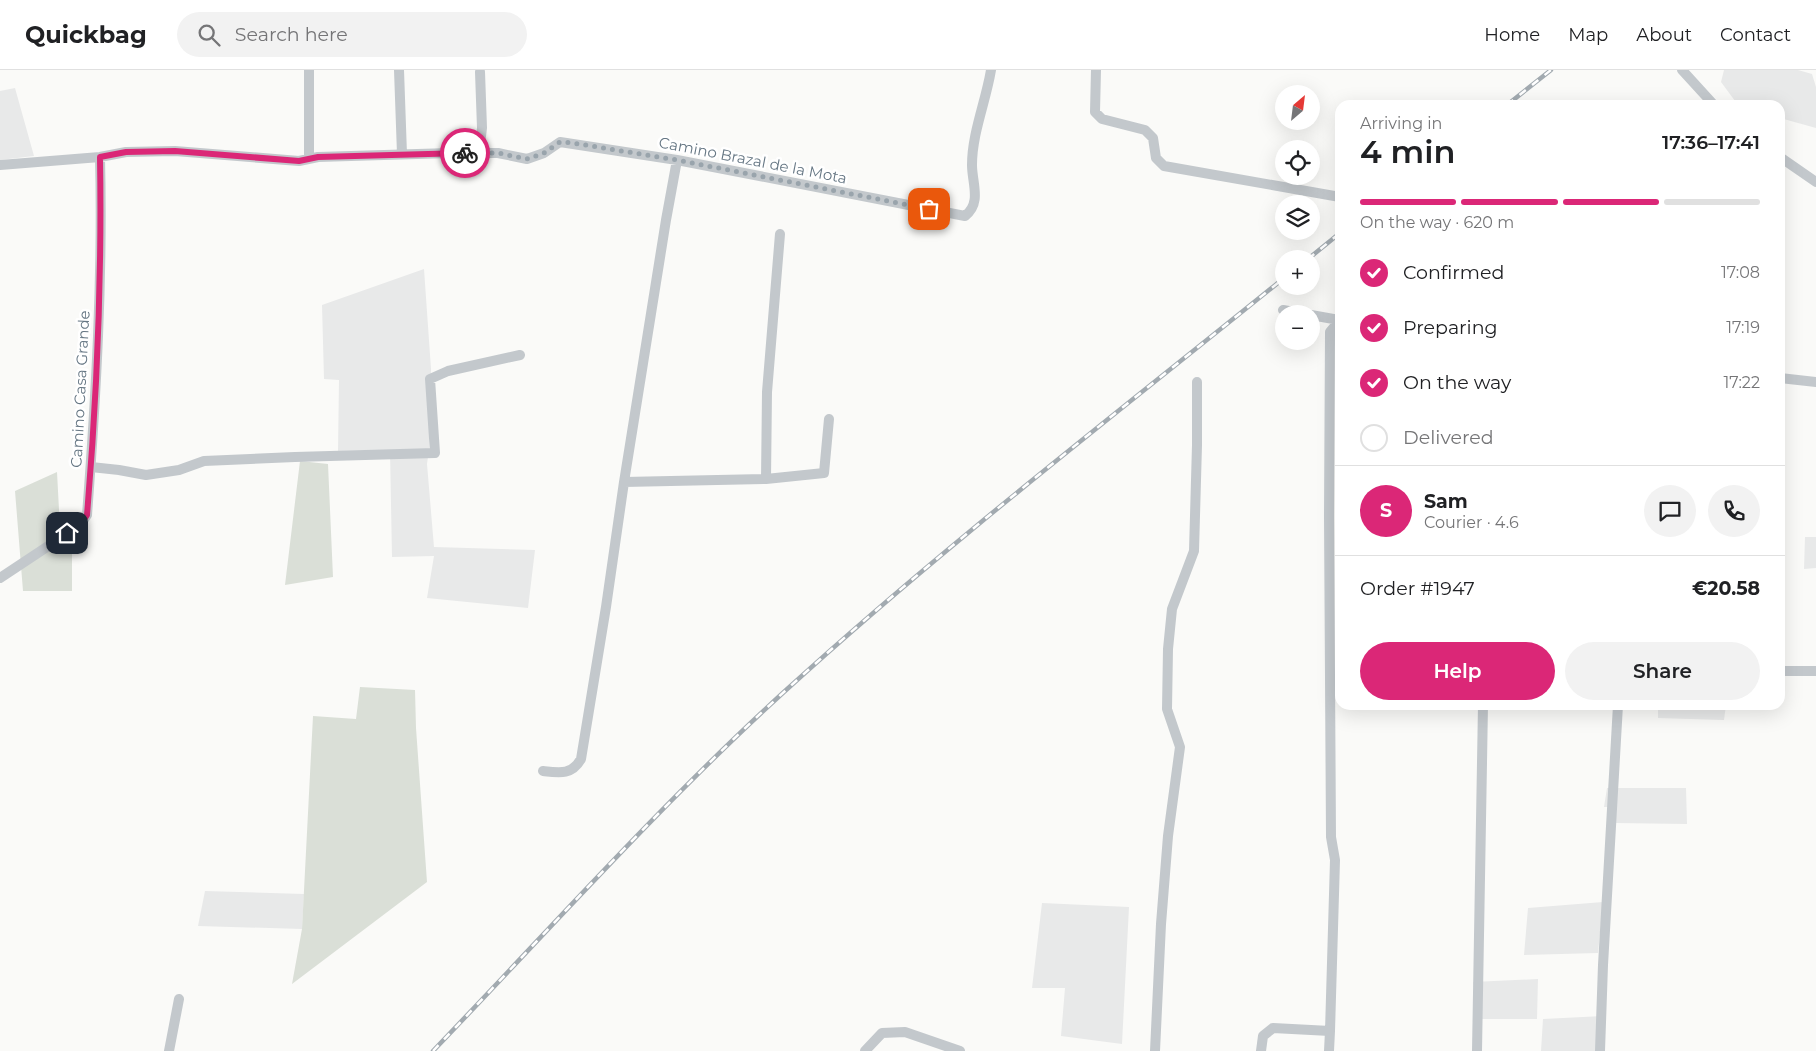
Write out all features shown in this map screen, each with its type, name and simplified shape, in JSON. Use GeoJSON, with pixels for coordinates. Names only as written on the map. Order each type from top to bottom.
{"type":"FeatureCollection","features":[{"type":"Feature","properties":{"kind":"street"},"geometry":{"type":"LineString","coordinates":[[309,70],[309,159]]}},
{"type":"Feature","properties":{"kind":"street"},"geometry":{"type":"LineString","coordinates":[[399,70],[402,154]]}},
{"type":"Feature","properties":{"kind":"street","name":"Camino Brazal de la Mota"},"geometry":{"type":"LineString","coordinates":[[0,165],[100,157],[126,152],[175,151],[299,161],[318,157],[479,153],[498,153],[527,159],[544,153],[560,142],[677,160],[965,216],[972,210],[975,200],[972,165],[975,141],[991,70]]}},
{"type":"Feature","properties":{"kind":"street"},"geometry":{"type":"LineString","coordinates":[[1096,70],[1095,112],[1102,119],[1145,130],[1153,138],[1156,158],[1164,166],[1335,196]]}},
{"type":"Feature","properties":{"kind":"street"},"geometry":{"type":"LineString","coordinates":[[1682,70],[1709,100]]}},
{"type":"Feature","properties":{"kind":"street"},"geometry":{"type":"LineString","coordinates":[[479,153],[482,128],[480,72]]}},
{"type":"Feature","properties":{"kind":"street","name":"Camino Casa Grande"},"geometry":{"type":"LineString","coordinates":[[0,578],[80,525],[87,515],[96,389],[99,312],[100,157]]}},
{"type":"Feature","properties":{"kind":"street"},"geometry":{"type":"LineString","coordinates":[[543,771],[571,771],[576,768],[581,759],[664,230],[677,160]]}},
{"type":"Feature","properties":{"kind":"street"},"geometry":{"type":"LineString","coordinates":[[1785,160],[1816,182]]}},
{"type":"Feature","properties":{"kind":"street"},"geometry":{"type":"LineString","coordinates":[[766,479],[767,392],[780,234]]}},
{"type":"Feature","properties":{"kind":"street"},"geometry":{"type":"LineString","coordinates":[[1320,317],[1335,319]]}},
{"type":"Feature","properties":{"kind":"street"},"geometry":{"type":"LineString","coordinates":[[1329,1051],[1335,860],[1330,818],[1330,332],[1335,326]]}},
{"type":"Feature","properties":{"kind":"street"},"geometry":{"type":"LineString","coordinates":[[91,467],[146,475],[179,470],[204,461],[435,453],[430,379],[448,371],[520,356]]}},
{"type":"Feature","properties":{"kind":"street"},"geometry":{"type":"LineString","coordinates":[[1785,379],[1816,382]]}},
{"type":"Feature","properties":{"kind":"street"},"geometry":{"type":"LineString","coordinates":[[1155,1051],[1161,924],[1168,836],[1180,748],[1167,709],[1168,649],[1172,609],[1194,551],[1197,382]]}},
{"type":"Feature","properties":{"kind":"street"},"geometry":{"type":"LineString","coordinates":[[624,482],[766,479],[824,472],[828,419]]}},
{"type":"Feature","properties":{"kind":"street"},"geometry":{"type":"LineString","coordinates":[[1785,671],[1816,671]]}},
{"type":"Feature","properties":{"kind":"street"},"geometry":{"type":"LineString","coordinates":[[1477,1051],[1483,710]]}},
{"type":"Feature","properties":{"kind":"street"},"geometry":{"type":"LineString","coordinates":[[1600,1051],[1618,710]]}},
{"type":"Feature","properties":{"kind":"street"},"geometry":{"type":"LineString","coordinates":[[169,1051],[180,999]]}},
{"type":"Feature","properties":{"kind":"street"},"geometry":{"type":"LineString","coordinates":[[1261,1051],[1263,1036],[1273,1028],[1330,1031]]}},
{"type":"Feature","properties":{"kind":"street"},"geometry":{"type":"LineString","coordinates":[[865,1051],[882,1033],[905,1032],[960,1051]]}},
{"type":"Feature","properties":{"kind":"shaded area"},"geometry":{"type":"Polygon","coordinates":[[[1724,70],[1798,70],[1812,74],[1816,87],[1816,128],[1785,119],[1785,100],[1734,100],[1721,82],[1724,70]]]}},
{"type":"Feature","properties":{"kind":"shaded area"},"geometry":{"type":"Polygon","coordinates":[[[15,88],[34,156],[0,160],[0,91],[15,88]]]}},
{"type":"Feature","properties":{"kind":"shaded area"},"geometry":{"type":"Polygon","coordinates":[[[424,269],[431,369],[427,464],[434,547],[535,550],[528,608],[427,598],[434,556],[392,557],[390,450],[338,451],[339,380],[324,379],[322,305],[424,269]]]}},
{"type":"Feature","properties":{"kind":"shaded area"},"geometry":{"type":"Polygon","coordinates":[[[300,461],[328,464],[333,577],[285,585],[300,461]]]}},
{"type":"Feature","properties":{"kind":"shaded area"},"geometry":{"type":"Polygon","coordinates":[[[57,472],[60,529],[72,535],[72,591],[23,591],[15,491],[57,472]]]}},
{"type":"Feature","properties":{"kind":"shaded area"},"geometry":{"type":"Polygon","coordinates":[[[1805,537],[1816,537],[1816,568],[1804,569],[1805,537]]]}},
{"type":"Feature","properties":{"kind":"shaded area"},"geometry":{"type":"Polygon","coordinates":[[[360,687],[415,690],[427,882],[292,984],[302,929],[313,716],[356,719],[360,687]]]}},
{"type":"Feature","properties":{"kind":"shaded area"},"geometry":{"type":"Polygon","coordinates":[[[1658,710],[1725,710],[1724,720],[1658,718],[1658,710]]]}},
{"type":"Feature","properties":{"kind":"shaded area"},"geometry":{"type":"Polygon","coordinates":[[[1607,788],[1686,788],[1687,824],[1615,823],[1617,807],[1604,807],[1607,788]]]}},
{"type":"Feature","properties":{"kind":"shaded area"},"geometry":{"type":"Polygon","coordinates":[[[205,891],[304,894],[302,929],[198,926],[205,891]]]}},
{"type":"Feature","properties":{"kind":"shaded area"},"geometry":{"type":"Polygon","coordinates":[[[1603,902],[1598,953],[1524,955],[1528,908],[1603,902]]]}},
{"type":"Feature","properties":{"kind":"shaded area"},"geometry":{"type":"Polygon","coordinates":[[[1042,903],[1129,907],[1122,1044],[1061,1036],[1065,988],[1032,988],[1042,903]]]}},
{"type":"Feature","properties":{"kind":"shaded area"},"geometry":{"type":"Polygon","coordinates":[[[1538,979],[1537,1019],[1480,1019],[1473,982],[1538,979]]]}},
{"type":"Feature","properties":{"kind":"shaded area"},"geometry":{"type":"Polygon","coordinates":[[[1603,1016],[1600,1051],[1541,1051],[1543,1019],[1603,1016]]]}},
{"type":"Feature","properties":{"kind":"railway"},"geometry":{"type":"LineString","coordinates":[[1513,100],[1551,70]]}},
{"type":"Feature","properties":{"kind":"railway"},"geometry":{"type":"LineString","coordinates":[[1319,250],[1335,237]]}},
{"type":"Feature","properties":{"kind":"railway"},"geometry":{"type":"LineString","coordinates":[[433,1051],[606,868],[694,778],[785,691],[968,532],[1275,285]]}},
{"type":"Feature","properties":{"kind":"way so far"},"geometry":{"type":"LineString","coordinates":[[465,153],[498,153],[527,159],[544,153],[560,142],[573,143],[677,160],[929,209]]}},
{"type":"Feature","properties":{"kind":"route"},"geometry":{"type":"LineString","coordinates":[[67,533],[80,525],[87,515],[96,389],[101,207],[100,157],[126,152],[175,151],[299,161],[318,157],[465,153]]}}]}
